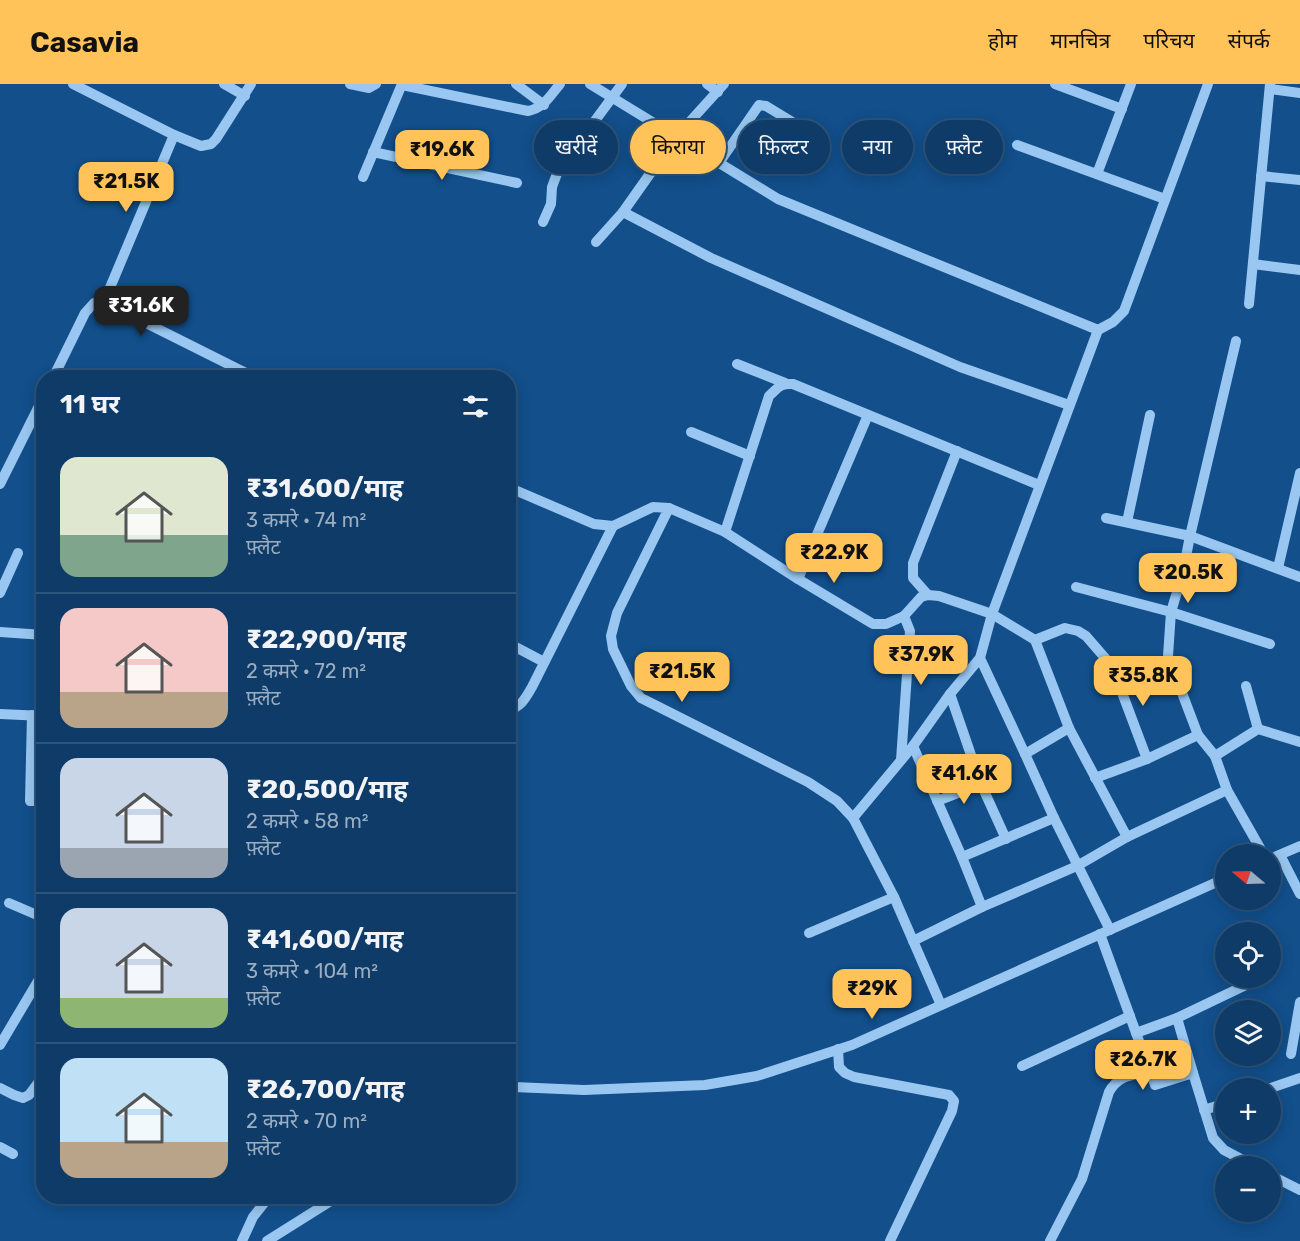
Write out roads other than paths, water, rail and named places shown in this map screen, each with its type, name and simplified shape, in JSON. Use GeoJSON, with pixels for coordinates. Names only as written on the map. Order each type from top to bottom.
{"type":"FeatureCollection","features":[{"type":"Feature","properties":{"kind":"street"},"geometry":{"type":"LineString","coordinates":[[73,84],[174,135],[201,146],[211,144],[216,139],[252,84]]}},
{"type":"Feature","properties":{"kind":"street"},"geometry":{"type":"LineString","coordinates":[[224,84],[245,96]]}},
{"type":"Feature","properties":{"kind":"street"},"geometry":{"type":"LineString","coordinates":[[350,84],[369,88],[376,84]]}},
{"type":"Feature","properties":{"kind":"street"},"geometry":{"type":"LineString","coordinates":[[363,177],[402,84],[528,111],[536,110],[544,105],[560,84]]}},
{"type":"Feature","properties":{"kind":"street"},"geometry":{"type":"LineString","coordinates":[[516,84],[544,105]]}},
{"type":"Feature","properties":{"kind":"street"},"geometry":{"type":"LineString","coordinates":[[590,84],[649,120]]}},
{"type":"Feature","properties":{"kind":"street"},"geometry":{"type":"LineString","coordinates":[[543,222],[551,204],[552,187],[558,171],[622,84]]}},
{"type":"Feature","properties":{"kind":"street"},"geometry":{"type":"LineString","coordinates":[[692,120],[721,88],[707,84]]}},
{"type":"Feature","properties":{"kind":"street"},"geometry":{"type":"LineString","coordinates":[[1055,84],[1122,109]]}},
{"type":"Feature","properties":{"kind":"street"},"geometry":{"type":"LineString","coordinates":[[1097,174],[1131,84]]}},
{"type":"Feature","properties":{"kind":"street"},"geometry":{"type":"LineString","coordinates":[[853,818],[913,746],[950,694],[980,658],[992,614],[1098,330],[1113,322],[1124,311],[1208,84]]}},
{"type":"Feature","properties":{"kind":"street"},"geometry":{"type":"LineString","coordinates":[[1249,304],[1270,87],[1300,93]]}},
{"type":"Feature","properties":{"kind":"street"},"geometry":{"type":"LineString","coordinates":[[748,120],[759,105],[766,106],[789,120]]}},
{"type":"Feature","properties":{"kind":"street"},"geometry":{"type":"LineString","coordinates":[[104,302],[174,135]]}},
{"type":"Feature","properties":{"kind":"street"},"geometry":{"type":"LineString","coordinates":[[726,152],[738,135]]}},
{"type":"Feature","properties":{"kind":"street"},"geometry":{"type":"LineString","coordinates":[[1017,144],[1165,199]]}},
{"type":"Feature","properties":{"kind":"street"},"geometry":{"type":"LineString","coordinates":[[374,152],[517,183]]}},
{"type":"Feature","properties":{"kind":"street"},"geometry":{"type":"LineString","coordinates":[[726,168],[778,200],[1098,330]]}},
{"type":"Feature","properties":{"kind":"street"},"geometry":{"type":"LineString","coordinates":[[596,242],[623,212],[650,174]]}},
{"type":"Feature","properties":{"kind":"street"},"geometry":{"type":"LineString","coordinates":[[1261,176],[1300,180]]}},
{"type":"Feature","properties":{"kind":"street"},"geometry":{"type":"LineString","coordinates":[[623,212],[711,258],[950,362],[1069,405]]}},
{"type":"Feature","properties":{"kind":"street"},"geometry":{"type":"LineString","coordinates":[[1253,264],[1300,270]]}},
{"type":"Feature","properties":{"kind":"street"},"geometry":{"type":"LineString","coordinates":[[56,370],[85,313],[94,303],[104,302],[240,370]]}},
{"type":"Feature","properties":{"kind":"street"},"geometry":{"type":"LineString","coordinates":[[1236,341],[1183,572],[1171,612],[1168,656],[1198,735],[1215,756],[1227,790],[1257,844]]}},
{"type":"Feature","properties":{"kind":"street"},"geometry":{"type":"LineString","coordinates":[[737,364],[793,384],[1040,485]]}},
{"type":"Feature","properties":{"kind":"street"},"geometry":{"type":"LineString","coordinates":[[725,532],[769,396],[785,383]]}},
{"type":"Feature","properties":{"kind":"street"},"geometry":{"type":"LineString","coordinates":[[0,484],[36,412]]}},
{"type":"Feature","properties":{"kind":"street"},"geometry":{"type":"LineString","coordinates":[[1127,522],[1150,414]]}},
{"type":"Feature","properties":{"kind":"street"},"geometry":{"type":"LineString","coordinates":[[798,579],[868,415]]}},
{"type":"Feature","properties":{"kind":"street"},"geometry":{"type":"LineString","coordinates":[[691,432],[750,456]]}},
{"type":"Feature","properties":{"kind":"street"},"geometry":{"type":"LineString","coordinates":[[928,595],[913,578],[913,563],[957,451]]}},
{"type":"Feature","properties":{"kind":"street"},"geometry":{"type":"LineString","coordinates":[[1278,568],[1300,473]]}},
{"type":"Feature","properties":{"kind":"street"},"geometry":{"type":"LineString","coordinates":[[516,490],[594,524],[613,526],[653,507],[669,508],[725,532],[873,624],[886,624],[904,616],[921,597],[928,595],[939,596],[992,614],[1035,640],[1070,729],[1127,837]]}},
{"type":"Feature","properties":{"kind":"street"},"geometry":{"type":"LineString","coordinates":[[669,508],[617,613],[611,636],[613,649],[631,686],[641,699],[808,782],[837,801],[853,818],[894,897],[941,1005]]}},
{"type":"Feature","properties":{"kind":"street"},"geometry":{"type":"LineString","coordinates":[[1106,518],[1190,536],[1300,577]]}},
{"type":"Feature","properties":{"kind":"street"},"geometry":{"type":"LineString","coordinates":[[516,708],[523,702],[613,526]]}},
{"type":"Feature","properties":{"kind":"street"},"geometry":{"type":"LineString","coordinates":[[0,593],[18,553]]}},
{"type":"Feature","properties":{"kind":"street"},"geometry":{"type":"LineString","coordinates":[[1076,588],[1171,612],[1270,644]]}},
{"type":"Feature","properties":{"kind":"street"},"geometry":{"type":"LineString","coordinates":[[901,761],[910,631],[904,616]]}},
{"type":"Feature","properties":{"kind":"street"},"geometry":{"type":"LineString","coordinates":[[1035,640],[1065,628],[1078,631],[1086,636],[1112,666],[1148,759]]}},
{"type":"Feature","properties":{"kind":"street"},"geometry":{"type":"LineString","coordinates":[[0,632],[36,634]]}},
{"type":"Feature","properties":{"kind":"street"},"geometry":{"type":"LineString","coordinates":[[516,647],[544,662]]}},
{"type":"Feature","properties":{"kind":"street"},"geometry":{"type":"LineString","coordinates":[[980,658],[1077,866],[1105,932],[1130,1016],[1155,1085],[1193,1073]]}},
{"type":"Feature","properties":{"kind":"street"},"geometry":{"type":"LineString","coordinates":[[1246,686],[1257,729]]}},
{"type":"Feature","properties":{"kind":"street"},"geometry":{"type":"LineString","coordinates":[[950,694],[981,784],[1006,839]]}},
{"type":"Feature","properties":{"kind":"street"},"geometry":{"type":"LineString","coordinates":[[0,714],[36,715]]}},
{"type":"Feature","properties":{"kind":"street"},"geometry":{"type":"LineString","coordinates":[[1025,753],[1070,729]]}},
{"type":"Feature","properties":{"kind":"street"},"geometry":{"type":"LineString","coordinates":[[1215,756],[1257,729],[1300,742]]}},
{"type":"Feature","properties":{"kind":"street"},"geometry":{"type":"LineString","coordinates":[[1095,778],[1148,759],[1198,735]]}},
{"type":"Feature","properties":{"kind":"street"},"geometry":{"type":"LineString","coordinates":[[36,736],[30,801],[36,801]]}},
{"type":"Feature","properties":{"kind":"street"},"geometry":{"type":"LineString","coordinates":[[913,746],[982,907]]}},
{"type":"Feature","properties":{"kind":"street"},"geometry":{"type":"LineString","coordinates":[[937,801],[981,784]]}},
{"type":"Feature","properties":{"kind":"street"},"geometry":{"type":"LineString","coordinates":[[913,941],[982,907],[1077,866],[1127,837],[1227,790]]}},
{"type":"Feature","properties":{"kind":"street"},"geometry":{"type":"LineString","coordinates":[[962,857],[1054,818]]}},
{"type":"Feature","properties":{"kind":"street"},"geometry":{"type":"LineString","coordinates":[[1281,854],[1300,846]]}},
{"type":"Feature","properties":{"kind":"street"},"geometry":{"type":"LineString","coordinates":[[1281,866],[1300,894]]}},
{"type":"Feature","properties":{"kind":"street"},"geometry":{"type":"LineString","coordinates":[[516,1088],[584,1090],[705,1085],[758,1076],[852,1045],[1215,883]]}},
{"type":"Feature","properties":{"kind":"street"},"geometry":{"type":"LineString","coordinates":[[809,933],[894,897]]}},
{"type":"Feature","properties":{"kind":"street"},"geometry":{"type":"LineString","coordinates":[[9,903],[36,915]]}},
{"type":"Feature","properties":{"kind":"street"},"geometry":{"type":"LineString","coordinates":[[0,1045],[36,984]]}},
{"type":"Feature","properties":{"kind":"street"},"geometry":{"type":"LineString","coordinates":[[1136,1032],[1177,1018],[1240,988]]}},
{"type":"Feature","properties":{"kind":"street"},"geometry":{"type":"LineString","coordinates":[[1291,1054],[1300,1002]]}},
{"type":"Feature","properties":{"kind":"street"},"geometry":{"type":"LineString","coordinates":[[1022,1066],[1130,1016]]}},
{"type":"Feature","properties":{"kind":"street"},"geometry":{"type":"LineString","coordinates":[[1177,1018],[1213,1138],[1224,1150],[1235,1156]]}},
{"type":"Feature","properties":{"kind":"street"},"geometry":{"type":"LineString","coordinates":[[838,1049],[839,1067],[854,1077],[950,1095],[954,1101],[952,1111],[890,1241]]}},
{"type":"Feature","properties":{"kind":"street"},"geometry":{"type":"LineString","coordinates":[[1050,1241],[1082,1179],[1108,1092],[1114,1083],[1122,1078],[1150,1071]]}},
{"type":"Feature","properties":{"kind":"street"},"geometry":{"type":"LineString","coordinates":[[1281,1085],[1300,1078]]}},
{"type":"Feature","properties":{"kind":"street"},"geometry":{"type":"LineString","coordinates":[[0,1088],[23,1098],[36,1085]]}},
{"type":"Feature","properties":{"kind":"street"},"geometry":{"type":"LineString","coordinates":[[1204,1110],[1215,1106]]}},
{"type":"Feature","properties":{"kind":"street"},"geometry":{"type":"LineString","coordinates":[[0,1147],[13,1154]]}},
{"type":"Feature","properties":{"kind":"street"},"geometry":{"type":"LineString","coordinates":[[1281,1180],[1300,1190]]}},
{"type":"Feature","properties":{"kind":"street"},"geometry":{"type":"LineString","coordinates":[[242,1241],[253,1217],[263,1204]]}},
{"type":"Feature","properties":{"kind":"street"},"geometry":{"type":"LineString","coordinates":[[267,1241],[326,1204]]}}]}
